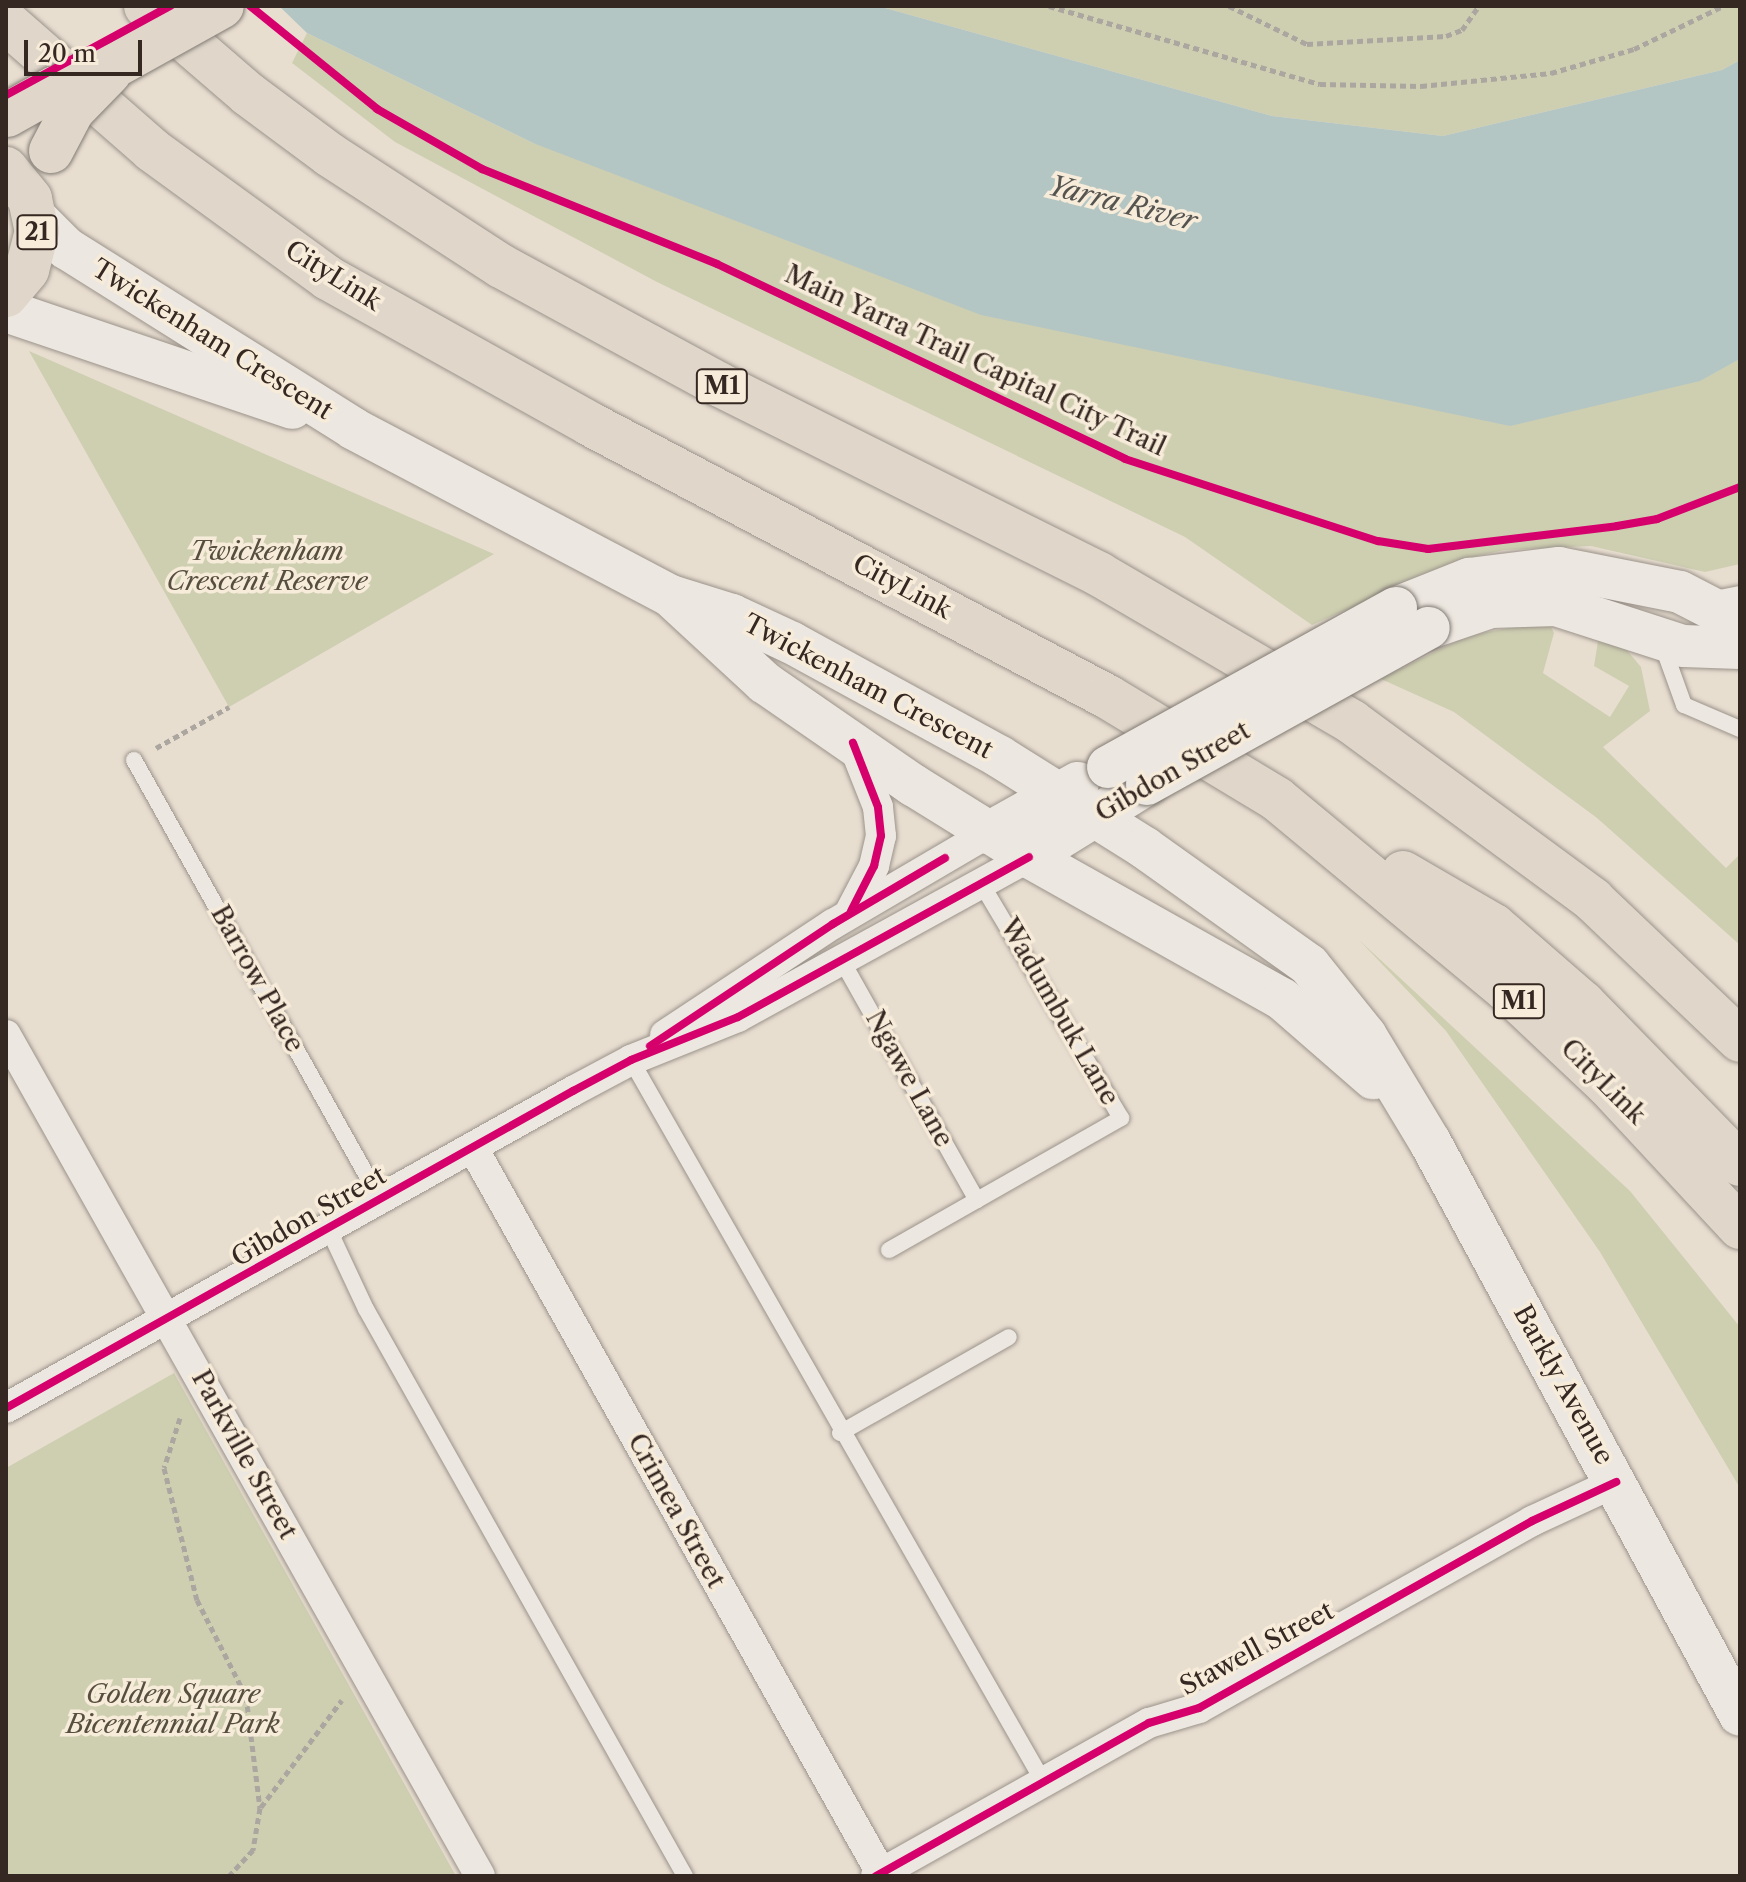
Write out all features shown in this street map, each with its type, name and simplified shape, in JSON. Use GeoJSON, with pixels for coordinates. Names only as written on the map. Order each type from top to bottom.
{"type":"FeatureCollection","features":[{"type":"Feature","properties":{"kind":"main road","name":"M1"},"geometry":{"type":"LineString","coordinates":[[146,6],[318,146],[501,266],[720,385],[1099,574],[1352,722],[1593,900],[1740,1040]]}},
{"type":"Feature","properties":{"kind":"main road","name":"21"},"geometry":{"type":"LineString","coordinates":[[6,115],[55,88],[116,65],[222,6]]}},
{"type":"Feature","properties":{"kind":"main road","name":"CityLink"},"geometry":{"type":"LineString","coordinates":[[6,22],[152,150],[328,278],[590,424],[1108,697],[1277,799],[1506,989],[1608,1085],[1740,1227]]}},
{"type":"Feature","properties":{"kind":"main road","name":"21"},"geometry":{"type":"LineString","coordinates":[[6,295],[33,257],[35,215],[51,151],[72,111],[116,65]]}},
{"type":"Feature","properties":{"kind":"main road","name":"21"},"geometry":{"type":"LineString","coordinates":[[6,169],[35,215]]}},
{"type":"Feature","properties":{"kind":"main road","name":"Twickenham Crescent"},"geometry":{"type":"LineString","coordinates":[[35,215],[66,248],[354,429],[671,596],[732,615],[792,643],[1058,794]]}},
{"type":"Feature","properties":{"kind":"main road","name":"Twickenham Crescent"},"geometry":{"type":"LineString","coordinates":[[6,311],[354,429]]}},
{"type":"Feature","properties":{"kind":"main road","name":"Gibdon Street"},"geometry":{"type":"LineString","coordinates":[[988,833],[1108,767],[1413,618],[1641,581],[1693,597],[1740,623]]}},
{"type":"Feature","properties":{"kind":"main road"},"geometry":{"type":"LineString","coordinates":[[1641,581],[1654,607],[1661,639]]}},
{"type":"Feature","properties":{"kind":"main road","name":"Gibdon Street"},"geometry":{"type":"LineString","coordinates":[[1583,590],[1661,639],[1695,648],[1740,648]]}},
{"type":"Feature","properties":{"kind":"main road","name":"Twickenham Crescent"},"geometry":{"type":"LineString","coordinates":[[671,596],[741,663],[853,743],[988,833]]}},
{"type":"Feature","properties":{"kind":"main road","name":"Gibdon Street"},"geometry":{"type":"LineString","coordinates":[[1029,857],[1413,618]]}},
{"type":"Feature","properties":{"kind":"main road","name":"Barkly Avenue"},"geometry":{"type":"LineString","coordinates":[[1058,794],[1097,817],[1309,965],[1366,1036],[1430,1142],[1740,1715]]}},
{"type":"Feature","properties":{"kind":"main road","name":"M1"},"geometry":{"type":"LineString","coordinates":[[1277,799],[1494,926],[1583,1003],[1740,1164]]}},
{"type":"Feature","properties":{"kind":"main road","name":"Barkly Avenue"},"geometry":{"type":"LineString","coordinates":[[988,833],[1229,966],[1302,1013],[1370,1074],[1430,1142]]}},
{"type":"Feature","properties":{"kind":"street"},"geometry":{"type":"LineString","coordinates":[[849,914],[874,866],[881,836],[878,807],[853,743]]}},
{"type":"Feature","properties":{"kind":"street","name":"Gibdon Street"},"geometry":{"type":"LineString","coordinates":[[6,1408],[631,1060],[849,914],[988,833]]}},
{"type":"Feature","properties":{"kind":"street","name":"Gibdon Street"},"geometry":{"type":"LineString","coordinates":[[631,1060],[738,1017],[1029,857]]}},
{"type":"Feature","properties":{"kind":"street","name":"Parkville Street"},"geometry":{"type":"LineString","coordinates":[[6,1035],[480,1876]]}},
{"type":"Feature","properties":{"kind":"street","name":"Crimea Street"},"geometry":{"type":"LineString","coordinates":[[473,1148],[878,1875]]}},
{"type":"Feature","properties":{"kind":"street","name":"Stawell Street"},"geometry":{"type":"LineString","coordinates":[[878,1875],[1149,1723],[1199,1708],[1532,1521],[1616,1482]]}},
{"type":"Feature","properties":{"kind":"lane","name":"Gibdon Street"},"geometry":{"type":"LineString","coordinates":[[1693,597],[1716,600],[1740,594]]}},
{"type":"Feature","properties":{"kind":"lane"},"geometry":{"type":"LineString","coordinates":[[1661,639],[1674,687],[1684,705],[1740,729]]}},
{"type":"Feature","properties":{"kind":"lane","name":"Barrow Place"},"geometry":{"type":"LineString","coordinates":[[134,760],[380,1199]]}},
{"type":"Feature","properties":{"kind":"lane","name":"Wadumbuk Lane"},"geometry":{"type":"LineString","coordinates":[[889,1250],[1121,1118],[982,885]]}},
{"type":"Feature","properties":{"kind":"lane","name":"Ngawe Lane"},"geometry":{"type":"LineString","coordinates":[[841,959],[977,1200]]}},
{"type":"Feature","properties":{"kind":"lane"},"geometry":{"type":"LineString","coordinates":[[631,1060],[840,1433],[1044,1783]]}},
{"type":"Feature","properties":{"kind":"lane"},"geometry":{"type":"LineString","coordinates":[[328,1228],[366,1309],[685,1876]]}},
{"type":"Feature","properties":{"kind":"lane"},"geometry":{"type":"LineString","coordinates":[[840,1433],[1009,1337]]}},
{"type":"Feature","properties":{"kind":"path"},"geometry":{"type":"LineString","coordinates":[[1049,6],[1320,84],[1421,86],[1551,73],[1634,49],[1723,6]]}},
{"type":"Feature","properties":{"kind":"path"},"geometry":{"type":"LineString","coordinates":[[1229,6],[1307,44],[1446,36],[1462,30],[1479,6]]}},
{"type":"Feature","properties":{"kind":"path"},"geometry":{"type":"LineString","coordinates":[[134,760],[229,707]]}},
{"type":"Feature","properties":{"kind":"path"},"geometry":{"type":"LineString","coordinates":[[196,1368],[164,1468],[197,1600],[246,1696],[260,1808],[253,1850],[229,1876]]}},
{"type":"Feature","properties":{"kind":"path"},"geometry":{"type":"LineString","coordinates":[[260,1808],[365,1671]]}},
{"type":"Feature","properties":{"kind":"green space"},"geometry":{"type":"Polygon","coordinates":[[[878,6],[1740,6],[1740,60],[1722,70],[1443,136],[1272,116],[878,6]]]}},
{"type":"Feature","properties":{"kind":"green space"},"geometry":{"type":"Polygon","coordinates":[[[307,33],[533,143],[1699,381],[1740,359],[1740,564],[1705,572],[1591,546],[1504,550],[1459,560],[1312,625],[1185,537],[657,282],[395,142],[292,63],[307,33]]]}},
{"type":"Feature","properties":{"kind":"green space","name":"Twickenham Crescent Reserve"},"geometry":{"type":"Polygon","coordinates":[[[29,351],[494,554],[229,707],[29,351]]]}},
{"type":"Feature","properties":{"kind":"green space"},"geometry":{"type":"Polygon","coordinates":[[[1540,622],[1550,625],[1554,633],[1543,673],[1610,717],[1629,686],[1594,666],[1598,641],[1626,649],[1641,667],[1650,711],[1603,747],[1726,868],[1740,854],[1740,945],[1597,818],[1454,712],[1381,679],[1466,636],[1540,622]]]}},
{"type":"Feature","properties":{"kind":"green space"},"geometry":{"type":"Polygon","coordinates":[[[1359,940],[1630,1191],[1740,1327],[1740,1488],[1600,1252],[1446,1031],[1359,940]]]}},
{"type":"Feature","properties":{"kind":"green space","name":"Golden Square Bicentennial Park"},"geometry":{"type":"Polygon","coordinates":[[[174,1373],[456,1876],[6,1876],[6,1468],[174,1373]]]}},
{"type":"Feature","properties":{"kind":"water","name":"Yarra River"},"geometry":{"type":"Polygon","coordinates":[[[279,6],[878,6],[1272,116],[1443,136],[1722,70],[1740,60],[1740,359],[1700,381],[1510,426],[981,315],[533,143],[307,33],[279,6]]]}},
{"type":"Feature","properties":{"kind":"cycle path"},"geometry":{"type":"LineString","coordinates":[[6,95],[170,6]]}},
{"type":"Feature","properties":{"kind":"cycle path","name":"Main Yarra Trail Capital City Trail"},"geometry":{"type":"LineString","coordinates":[[250,6],[377,109],[482,169],[717,264],[1125,459],[1378,541],[1428,549],[1617,526],[1657,519],[1740,487]]}},
{"type":"Feature","properties":{"kind":"cycle path"},"geometry":{"type":"LineString","coordinates":[[851,911],[874,866],[881,836],[878,807],[853,743]]}},
{"type":"Feature","properties":{"kind":"cycle path"},"geometry":{"type":"LineString","coordinates":[[6,1408],[573,1091],[631,1060],[738,1017],[1029,857]]}},
{"type":"Feature","properties":{"kind":"cycle path"},"geometry":{"type":"LineString","coordinates":[[650,1046],[833,924],[945,858]]}},
{"type":"Feature","properties":{"kind":"cycle path"},"geometry":{"type":"LineString","coordinates":[[876,1876],[1149,1723],[1199,1708],[1532,1521],[1616,1482]]}}]}
